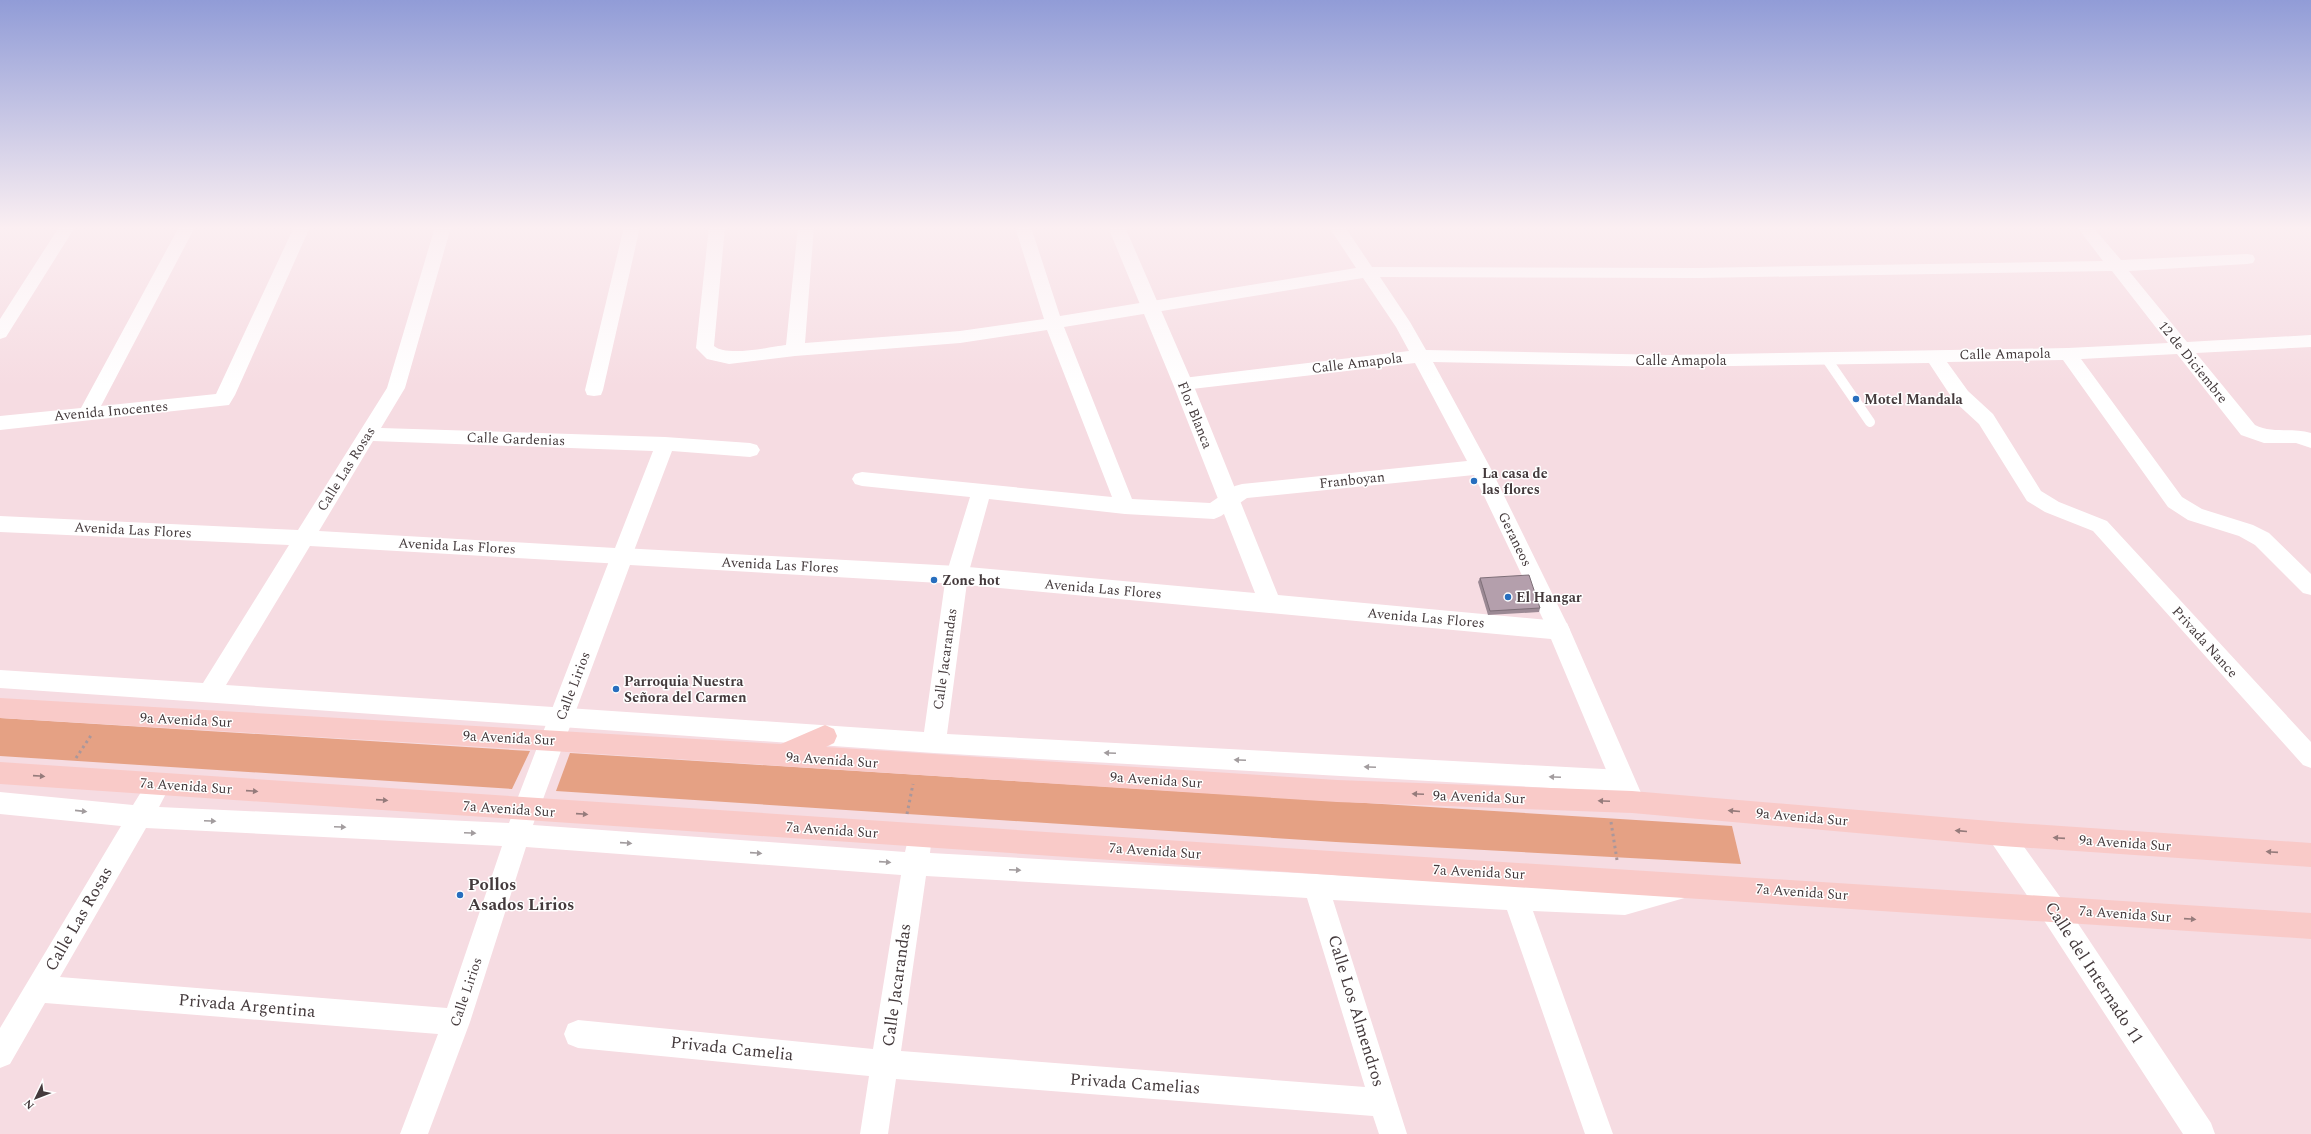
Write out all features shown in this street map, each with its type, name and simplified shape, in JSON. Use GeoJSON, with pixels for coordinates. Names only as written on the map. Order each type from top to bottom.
{"type":"FeatureCollection","features":[{"type":"Feature","properties":{"kind":"main road","name":"9a Avenida Sur"},"geometry":{"type":"LineString","coordinates":[[0,708],[105,716],[552,740],[1337,792],[1607,801],[1627,792],[2000,834],[2311,855]]}},
{"type":"Feature","properties":{"kind":"main road"},"geometry":{"type":"LineString","coordinates":[[779,756],[825,736]]}},
{"type":"Feature","properties":{"kind":"main road","name":"7a Avenida Sur"},"geometry":{"type":"LineString","coordinates":[[0,773],[526,810],[1338,864],[1697,884],[2053,910],[2311,926]]}},
{"type":"Feature","properties":{"kind":"street"},"geometry":{"type":"LineString","coordinates":[[0,333],[34,280]]}},
{"type":"Feature","properties":{"kind":"street"},"geometry":{"type":"LineString","coordinates":[[88,412],[159,280]]}},
{"type":"Feature","properties":{"kind":"street","name":"Avenida Inocentes"},"geometry":{"type":"LineString","coordinates":[[0,422],[88,412],[222,400],[226,395],[278,280]]}},
{"type":"Feature","properties":{"kind":"street","name":"Calle Las Rosas"},"geometry":{"type":"LineString","coordinates":[[209,693],[396,388],[428,280]]}},
{"type":"Feature","properties":{"kind":"street"},"geometry":{"type":"LineString","coordinates":[[594,390],[620,280]]}},
{"type":"Feature","properties":{"kind":"street"},"geometry":{"type":"LineString","coordinates":[[712,280],[705,348],[713,355],[729,358],[795,350],[960,337],[1150,309],[1321,280]]}},
{"type":"Feature","properties":{"kind":"street"},"geometry":{"type":"LineString","coordinates":[[795,350],[801,280]]}},
{"type":"Feature","properties":{"kind":"street"},"geometry":{"type":"LineString","coordinates":[[1040,280],[1054,324],[1125,506]]}},
{"type":"Feature","properties":{"kind":"street","name":"Flor Blanca"},"geometry":{"type":"LineString","coordinates":[[1138,280],[1183,384],[1272,605]]}},
{"type":"Feature","properties":{"kind":"street","name":"Geraneos"},"geometry":{"type":"LineString","coordinates":[[1372,280],[1404,326],[1480,468],[1559,630],[1627,792]]}},
{"type":"Feature","properties":{"kind":"street","name":"12 de Diciembre"},"geometry":{"type":"LineString","coordinates":[[2127,280],[2180,348],[2248,430],[2257,436],[2309,438]]}},
{"type":"Feature","properties":{"kind":"street","name":"Calle Amapola"},"geometry":{"type":"LineString","coordinates":[[1183,384],[1420,356],[1668,361],[1933,355],[2068,354],[2311,341]]}},
{"type":"Feature","properties":{"kind":"street"},"geometry":{"type":"LineString","coordinates":[[2068,354],[2175,502],[2196,515],[2246,530],[2262,539],[2311,587]]}},
{"type":"Feature","properties":{"kind":"street","name":"Privada Nance"},"geometry":{"type":"LineString","coordinates":[[1933,355],[1961,396],[1986,419],[2034,496],[2052,508],[2100,526],[2311,758]]}},
{"type":"Feature","properties":{"kind":"street","name":"Calle Gardenias"},"geometry":{"type":"LineString","coordinates":[[367,434],[665,444],[750,450]]}},
{"type":"Feature","properties":{"kind":"street","name":"Calle Lirios"},"geometry":{"type":"LineString","coordinates":[[414,1134],[456,1022],[526,810],[665,444]]}},
{"type":"Feature","properties":{"kind":"street","name":"Franboyan"},"geometry":{"type":"LineString","coordinates":[[862,479],[981,493],[1125,506],[1214,511],[1242,491],[1480,468]]}},
{"type":"Feature","properties":{"kind":"street","name":"Calle Jacarandas"},"geometry":{"type":"LineString","coordinates":[[934,743],[956,575],[981,493]]}},
{"type":"Feature","properties":{"kind":"street","name":"Avenida Las Flores"},"geometry":{"type":"LineString","coordinates":[[0,524],[304,538],[956,575],[1559,630]]}},
{"type":"Feature","properties":{"kind":"street"},"geometry":{"type":"LineString","coordinates":[[0,679],[1627,792]]}},
{"type":"Feature","properties":{"kind":"street","name":"Calle Las Rosas"},"geometry":{"type":"LineString","coordinates":[[0,1054],[159,784]]}},
{"type":"Feature","properties":{"kind":"street"},"geometry":{"type":"LineString","coordinates":[[0,803],[139,817],[517,835],[915,864],[1516,898],[1625,903],[1697,884]]}},
{"type":"Feature","properties":{"kind":"street","name":"Calle del Internado 11"},"geometry":{"type":"LineString","coordinates":[[2000,834],[2053,910],[2200,1134]]}},
{"type":"Feature","properties":{"kind":"street","name":"Calle Jacarandas"},"geometry":{"type":"LineString","coordinates":[[874,1134],[886,1064],[915,864],[911,835]]}},
{"type":"Feature","properties":{"kind":"street","name":"Calle Los Almendros"},"geometry":{"type":"LineString","coordinates":[[1318,888],[1393,1134]]}},
{"type":"Feature","properties":{"kind":"street"},"geometry":{"type":"LineString","coordinates":[[1516,898],[1599,1134]]}},
{"type":"Feature","properties":{"kind":"street","name":"Privada Argentina"},"geometry":{"type":"LineString","coordinates":[[38,990],[456,1022]]}},
{"type":"Feature","properties":{"kind":"street","name":"Privada Camelia"},"geometry":{"type":"LineString","coordinates":[[578,1034],[886,1064]]}},
{"type":"Feature","properties":{"kind":"street","name":"Privada Camelias"},"geometry":{"type":"LineString","coordinates":[[886,1064],[1385,1104]]}},
{"type":"Feature","properties":{"kind":"lane"},"geometry":{"type":"LineString","coordinates":[[1826,358],[1870,422]]}},
{"type":"Feature","properties":{"kind":"path"},"geometry":{"type":"LineString","coordinates":[[62,777],[105,716]]}},
{"type":"Feature","properties":{"kind":"path"},"geometry":{"type":"LineString","coordinates":[[911,835],[918,765]]}},
{"type":"Feature","properties":{"kind":"path"},"geometry":{"type":"LineString","coordinates":[[1607,801],[1621,880]]}},
{"type":"Feature","properties":{"kind":"shaded area"},"geometry":{"type":"Polygon","coordinates":[[[0,718],[530,751],[512,789],[0,756],[0,718]]]}},
{"type":"Feature","properties":{"kind":"shaded area"},"geometry":{"type":"Polygon","coordinates":[[[570,753],[1732,826],[1741,864],[1336,842],[556,791],[570,753]]]}},
{"type":"Feature","properties":{"kind":"building","name":"El Hangar"},"geometry":{"type":"Polygon","coordinates":[[[1529,575],[1540,608],[1490,611],[1480,578],[1529,575]]]}},
{"type":"Feature","properties":{"kind":"place","name":"Motel Mandala"},"geometry":{"type":"Point","coordinates":[1856,399]}},
{"type":"Feature","properties":{"kind":"place","name":"La casa de las flores"},"geometry":{"type":"Point","coordinates":[1474,481]}},
{"type":"Feature","properties":{"kind":"place","name":"Zone hot"},"geometry":{"type":"Point","coordinates":[934,580]}},
{"type":"Feature","properties":{"kind":"place","name":"El Hangar"},"geometry":{"type":"Point","coordinates":[1508,597]}},
{"type":"Feature","properties":{"kind":"place","name":"Parroquia Nuestra Señora del Carmen"},"geometry":{"type":"Point","coordinates":[616,689]}},
{"type":"Feature","properties":{"kind":"place","name":"Pollos Asados Lirios"},"geometry":{"type":"Point","coordinates":[460,895]}}]}
